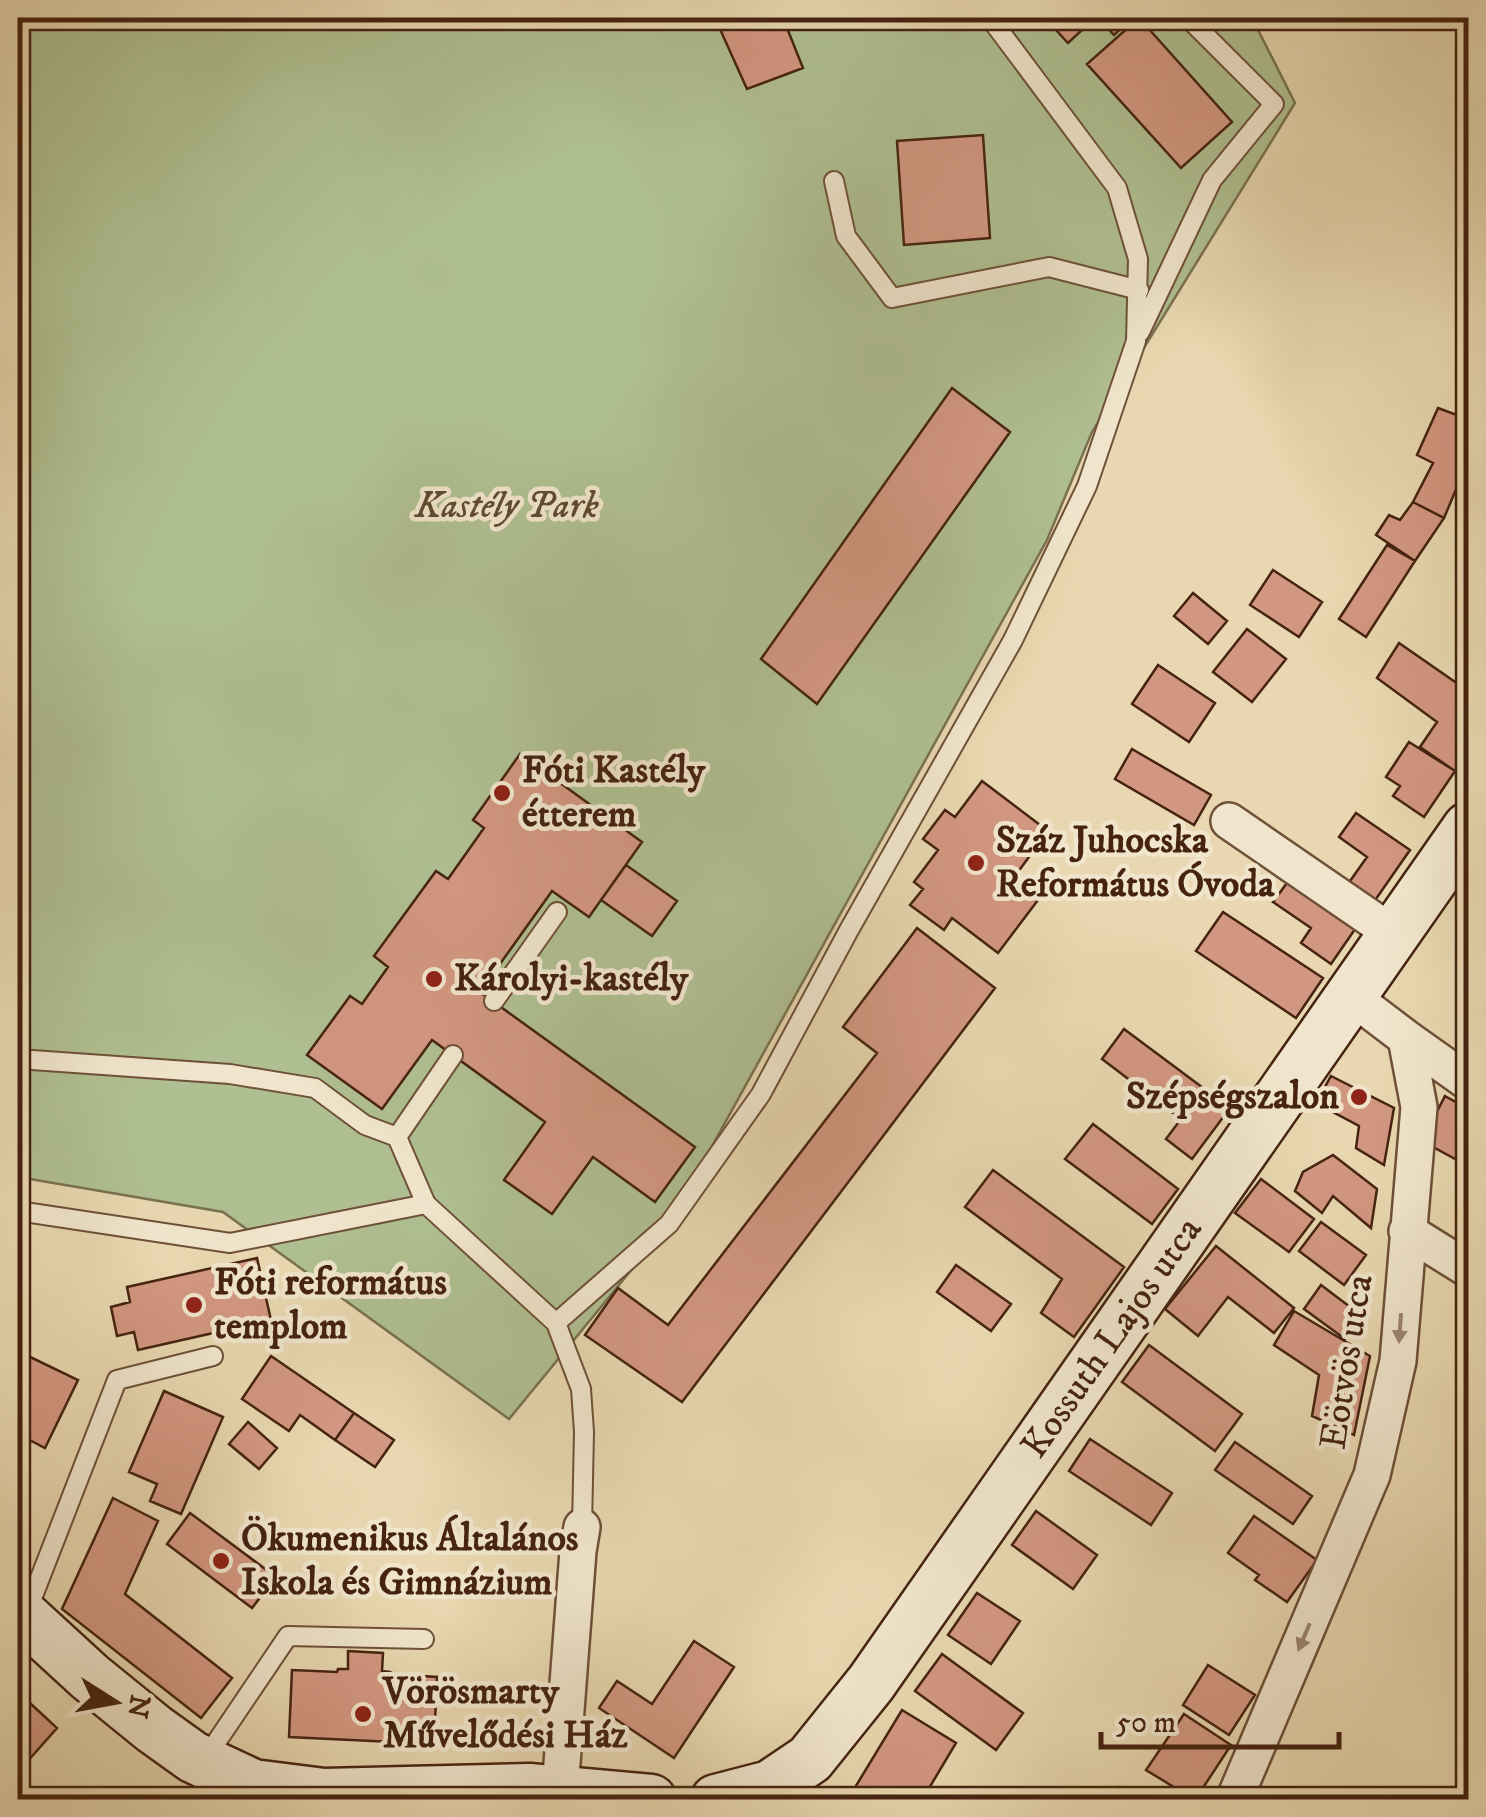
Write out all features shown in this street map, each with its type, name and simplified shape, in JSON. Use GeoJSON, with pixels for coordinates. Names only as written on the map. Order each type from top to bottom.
{"type":"FeatureCollection","features":[{"type":"Feature","properties":{"kind":"main road","name":"Kossuth Lajos utca"},"geometry":{"type":"LineString","coordinates":[[716,1800],[770,1786],[810,1760],[871,1683],[1468,828]]}},
{"type":"Feature","properties":{"kind":"main road"},"geometry":{"type":"LineString","coordinates":[[21,1614],[90,1677],[226,1784],[346,1797],[431,1795],[478,1788],[560,1790],[651,1800]]}},
{"type":"Feature","properties":{"kind":"street"},"geometry":{"type":"LineString","coordinates":[[1229,821],[1395,935]]}},
{"type":"Feature","properties":{"kind":"street"},"geometry":{"type":"LineString","coordinates":[[1352,997],[1468,1082]]}},
{"type":"Feature","properties":{"kind":"street","name":"Eötvös utca"},"geometry":{"type":"LineString","coordinates":[[1234,1800],[1372,1475],[1398,1361],[1419,1107],[1406,1038]]}},
{"type":"Feature","properties":{"kind":"street"},"geometry":{"type":"LineString","coordinates":[[1407,1231],[1468,1269]]}},
{"type":"Feature","properties":{"kind":"street"},"geometry":{"type":"LineString","coordinates":[[560,1790],[582,1527]]}},
{"type":"Feature","properties":{"kind":"lane"},"geometry":{"type":"LineString","coordinates":[[990,18],[1117,188],[1138,259],[1136,341]]}},
{"type":"Feature","properties":{"kind":"lane"},"geometry":{"type":"LineString","coordinates":[[556,1323],[669,1224],[761,1094],[1013,640],[1087,486],[1136,341],[1212,180],[1274,104],[1188,18]]}},
{"type":"Feature","properties":{"kind":"lane"},"geometry":{"type":"LineString","coordinates":[[834,182],[846,236],[892,298],[1049,268],[1139,290]]}},
{"type":"Feature","properties":{"kind":"lane"},"geometry":{"type":"LineString","coordinates":[[494,1001],[557,912]]}},
{"type":"Feature","properties":{"kind":"lane"},"geometry":{"type":"LineString","coordinates":[[396,1136],[453,1055]]}},
{"type":"Feature","properties":{"kind":"lane"},"geometry":{"type":"LineString","coordinates":[[18,1059],[230,1074],[315,1088],[364,1125],[396,1136],[426,1204],[556,1323],[581,1389],[582,1527]]}},
{"type":"Feature","properties":{"kind":"lane"},"geometry":{"type":"LineString","coordinates":[[18,1211],[230,1242],[426,1204]]}},
{"type":"Feature","properties":{"kind":"lane"},"geometry":{"type":"LineString","coordinates":[[21,1614],[118,1380],[213,1356]]}},
{"type":"Feature","properties":{"kind":"lane"},"geometry":{"type":"LineString","coordinates":[[226,1784],[288,1636],[424,1639]]}},
{"type":"Feature","properties":{"kind":"green space","name":"Kastély Park"},"geometry":{"type":"Polygon","coordinates":[[[18,18],[1252,18],[1295,103],[1092,432],[1047,540],[669,1224],[509,1419],[223,1212],[18,1177],[18,18]]]}},
{"type":"Feature","properties":{"kind":"building"},"geometry":{"type":"Polygon","coordinates":[[[463,18],[503,18],[467,30],[463,18]]]}},
{"type":"Feature","properties":{"kind":"building"},"geometry":{"type":"Polygon","coordinates":[[[715,18],[783,18],[803,68],[747,89],[715,18]]]}},
{"type":"Feature","properties":{"kind":"building"},"geometry":{"type":"Polygon","coordinates":[[[1045,18],[1095,18],[1068,43],[1045,18]]]}},
{"type":"Feature","properties":{"kind":"building"},"geometry":{"type":"Polygon","coordinates":[[[1098,18],[1132,18],[1114,35],[1098,18]]]}},
{"type":"Feature","properties":{"kind":"building"},"geometry":{"type":"Polygon","coordinates":[[[1139,18],[1232,122],[1181,168],[1087,64],[1139,18]]]}},
{"type":"Feature","properties":{"kind":"building"},"geometry":{"type":"Polygon","coordinates":[[[983,135],[990,238],[904,245],[897,141],[983,135]]]}},
{"type":"Feature","properties":{"kind":"building"},"geometry":{"type":"Polygon","coordinates":[[[952,388],[1010,432],[817,704],[761,659],[952,388]]]}},
{"type":"Feature","properties":{"kind":"building"},"geometry":{"type":"Polygon","coordinates":[[[1438,408],[1468,419],[1468,461],[1444,518],[1413,502],[1433,463],[1417,455],[1438,408]]]}},
{"type":"Feature","properties":{"kind":"building"},"geometry":{"type":"Polygon","coordinates":[[[1413,502],[1444,518],[1415,561],[1376,535],[1389,515],[1400,520],[1413,502]]]}},
{"type":"Feature","properties":{"kind":"building"},"geometry":{"type":"Polygon","coordinates":[[[1387,545],[1415,561],[1366,637],[1339,619],[1387,545]]]}},
{"type":"Feature","properties":{"kind":"building"},"geometry":{"type":"Polygon","coordinates":[[[1273,570],[1322,602],[1299,637],[1250,605],[1273,570]]]}},
{"type":"Feature","properties":{"kind":"building"},"geometry":{"type":"Polygon","coordinates":[[[1193,593],[1227,621],[1208,644],[1174,616],[1193,593]]]}},
{"type":"Feature","properties":{"kind":"building"},"geometry":{"type":"Polygon","coordinates":[[[1247,629],[1286,659],[1252,702],[1213,672],[1247,629]]]}},
{"type":"Feature","properties":{"kind":"building"},"geometry":{"type":"Polygon","coordinates":[[[1399,643],[1468,691],[1468,750],[1455,771],[1420,747],[1437,722],[1377,678],[1399,643]]]}},
{"type":"Feature","properties":{"kind":"building"},"geometry":{"type":"Polygon","coordinates":[[[1158,665],[1215,703],[1189,742],[1132,704],[1158,665]]]}},
{"type":"Feature","properties":{"kind":"building"},"geometry":{"type":"Polygon","coordinates":[[[1409,742],[1455,771],[1424,817],[1393,796],[1400,786],[1386,777],[1409,742]]]}},
{"type":"Feature","properties":{"kind":"building"},"geometry":{"type":"Polygon","coordinates":[[[1132,749],[1211,795],[1194,825],[1115,779],[1132,749]]]}},
{"type":"Feature","properties":{"kind":"building","name":"Károlyi-kastély"},"geometry":{"type":"Polygon","coordinates":[[[520,754],[642,842],[589,917],[552,891],[480,992],[695,1147],[655,1202],[593,1157],[552,1214],[504,1180],[545,1122],[432,1040],[382,1109],[307,1055],[350,996],[362,1004],[388,967],[374,956],[436,871],[448,879],[484,828],[473,820],[520,754]]]}},
{"type":"Feature","properties":{"kind":"building","name":"Száz Juhocska Református Óvoda"},"geometry":{"type":"Polygon","coordinates":[[[982,781],[1048,831],[1015,876],[1041,896],[998,953],[952,918],[944,930],[910,905],[923,889],[914,882],[938,850],[923,839],[945,810],[955,817],[982,781]]]}},
{"type":"Feature","properties":{"kind":"building"},"geometry":{"type":"Polygon","coordinates":[[[1356,813],[1410,850],[1369,909],[1343,891],[1367,857],[1339,837],[1356,813]]]}},
{"type":"Feature","properties":{"kind":"building"},"geometry":{"type":"Polygon","coordinates":[[[626,865],[677,901],[652,936],[601,900],[626,865]]]}},
{"type":"Feature","properties":{"kind":"building"},"geometry":{"type":"Polygon","coordinates":[[[1295,872],[1362,919],[1331,964],[1301,943],[1311,928],[1273,902],[1295,872]]]}},
{"type":"Feature","properties":{"kind":"building"},"geometry":{"type":"Polygon","coordinates":[[[1223,912],[1323,978],[1296,1018],[1196,951],[1223,912]]]}},
{"type":"Feature","properties":{"kind":"building"},"geometry":{"type":"Polygon","coordinates":[[[917,928],[995,988],[682,1402],[585,1335],[618,1288],[668,1325],[877,1053],[843,1027],[917,928]]]}},
{"type":"Feature","properties":{"kind":"building"},"geometry":{"type":"Polygon","coordinates":[[[1124,1029],[1230,1108],[1192,1159],[1166,1139],[1181,1119],[1102,1059],[1124,1029]]]}},
{"type":"Feature","properties":{"kind":"building"},"geometry":{"type":"Polygon","coordinates":[[[1331,1076],[1394,1108],[1384,1165],[1356,1148],[1359,1126],[1316,1103],[1331,1076]]]}},
{"type":"Feature","properties":{"kind":"building"},"geometry":{"type":"Polygon","coordinates":[[[1445,1096],[1468,1109],[1468,1166],[1422,1141],[1445,1096]]]}},
{"type":"Feature","properties":{"kind":"building"},"geometry":{"type":"Polygon","coordinates":[[[1093,1124],[1178,1189],[1152,1224],[1065,1159],[1093,1124]]]}},
{"type":"Feature","properties":{"kind":"building"},"geometry":{"type":"Polygon","coordinates":[[[1333,1155],[1377,1189],[1371,1228],[1333,1196],[1322,1213],[1295,1191],[1303,1172],[1333,1155]]]}},
{"type":"Feature","properties":{"kind":"building"},"geometry":{"type":"Polygon","coordinates":[[[993,1170],[1124,1267],[1074,1337],[1041,1313],[1062,1279],[965,1207],[993,1170]]]}},
{"type":"Feature","properties":{"kind":"building"},"geometry":{"type":"Polygon","coordinates":[[[1261,1179],[1314,1219],[1289,1252],[1235,1213],[1261,1179]]]}},
{"type":"Feature","properties":{"kind":"building"},"geometry":{"type":"Polygon","coordinates":[[[1321,1222],[1366,1255],[1344,1285],[1299,1251],[1321,1222]]]}},
{"type":"Feature","properties":{"kind":"building"},"geometry":{"type":"Polygon","coordinates":[[[1216,1246],[1294,1308],[1274,1333],[1228,1297],[1198,1336],[1165,1309],[1216,1246]]]}},
{"type":"Feature","properties":{"kind":"building","name":"Fóti református templom"},"geometry":{"type":"Polygon","coordinates":[[[257,1258],[271,1320],[138,1350],[134,1332],[117,1336],[111,1307],[130,1302],[127,1287],[257,1258]]]}},
{"type":"Feature","properties":{"kind":"building"},"geometry":{"type":"Polygon","coordinates":[[[956,1265],[1011,1304],[991,1331],[937,1292],[956,1265]]]}},
{"type":"Feature","properties":{"kind":"building"},"geometry":{"type":"Polygon","coordinates":[[[1321,1285],[1362,1316],[1345,1339],[1304,1309],[1321,1285]]]}},
{"type":"Feature","properties":{"kind":"building"},"geometry":{"type":"Polygon","coordinates":[[[1294,1311],[1370,1356],[1354,1435],[1312,1416],[1319,1375],[1274,1345],[1294,1311]]]}},
{"type":"Feature","properties":{"kind":"building"},"geometry":{"type":"Polygon","coordinates":[[[1149,1345],[1242,1414],[1215,1451],[1122,1382],[1149,1345]]]}},
{"type":"Feature","properties":{"kind":"building"},"geometry":{"type":"Polygon","coordinates":[[[24,1354],[78,1380],[45,1448],[18,1434],[18,1366],[24,1354]]]}},
{"type":"Feature","properties":{"kind":"building"},"geometry":{"type":"Polygon","coordinates":[[[271,1356],[354,1413],[335,1440],[300,1415],[289,1431],[242,1399],[271,1356]]]}},
{"type":"Feature","properties":{"kind":"building"},"geometry":{"type":"Polygon","coordinates":[[[164,1391],[223,1417],[181,1514],[150,1501],[157,1484],[129,1472],[164,1391]]]}},
{"type":"Feature","properties":{"kind":"building"},"geometry":{"type":"Polygon","coordinates":[[[354,1413],[394,1440],[375,1467],[335,1440],[354,1413]]]}},
{"type":"Feature","properties":{"kind":"building"},"geometry":{"type":"Polygon","coordinates":[[[248,1422],[277,1448],[259,1469],[229,1444],[248,1422]]]}},
{"type":"Feature","properties":{"kind":"building"},"geometry":{"type":"Polygon","coordinates":[[[1090,1439],[1172,1493],[1151,1525],[1069,1471],[1090,1439]]]}},
{"type":"Feature","properties":{"kind":"building"},"geometry":{"type":"Polygon","coordinates":[[[1235,1442],[1312,1496],[1293,1524],[1215,1470],[1235,1442]]]}},
{"type":"Feature","properties":{"kind":"building"},"geometry":{"type":"Polygon","coordinates":[[[113,1498],[158,1521],[125,1594],[232,1678],[201,1718],[62,1609],[113,1498]]]}},
{"type":"Feature","properties":{"kind":"building"},"geometry":{"type":"Polygon","coordinates":[[[1036,1511],[1097,1555],[1073,1589],[1012,1545],[1036,1511]]]}},
{"type":"Feature","properties":{"kind":"building","name":"Ökumenikus Általános Iskola és Gimnázium"},"geometry":{"type":"Polygon","coordinates":[[[190,1513],[276,1577],[252,1608],[167,1544],[190,1513]]]}},
{"type":"Feature","properties":{"kind":"building"},"geometry":{"type":"Polygon","coordinates":[[[1254,1516],[1317,1560],[1287,1602],[1255,1580],[1259,1575],[1228,1553],[1254,1516]]]}},
{"type":"Feature","properties":{"kind":"building"},"geometry":{"type":"Polygon","coordinates":[[[977,1593],[1020,1621],[991,1664],[948,1635],[977,1593]]]}},
{"type":"Feature","properties":{"kind":"building"},"geometry":{"type":"Polygon","coordinates":[[[694,1641],[734,1667],[674,1758],[599,1708],[617,1681],[652,1704],[694,1641]]]}},
{"type":"Feature","properties":{"kind":"building","name":"Vörösmarty Művelődési Ház"},"geometry":{"type":"Polygon","coordinates":[[[348,1651],[383,1653],[382,1671],[391,1674],[437,1677],[434,1744],[289,1737],[292,1670],[348,1669],[348,1651]]]}},
{"type":"Feature","properties":{"kind":"building"},"geometry":{"type":"Polygon","coordinates":[[[942,1654],[1023,1713],[996,1750],[915,1691],[942,1654]]]}},
{"type":"Feature","properties":{"kind":"building"},"geometry":{"type":"Polygon","coordinates":[[[1208,1665],[1255,1695],[1229,1735],[1183,1705],[1208,1665]]]}},
{"type":"Feature","properties":{"kind":"building"},"geometry":{"type":"Polygon","coordinates":[[[18,1692],[57,1728],[18,1772],[18,1692]]]}},
{"type":"Feature","properties":{"kind":"building"},"geometry":{"type":"Polygon","coordinates":[[[902,1710],[956,1743],[922,1800],[848,1799],[902,1710]]]}},
{"type":"Feature","properties":{"kind":"building"},"geometry":{"type":"Polygon","coordinates":[[[1184,1714],[1231,1745],[1195,1800],[1146,1770],[1184,1714]]]}},
{"type":"Feature","properties":{"kind":"building"},"geometry":{"type":"Polygon","coordinates":[[[1118,1787],[1136,1800],[1110,1800],[1118,1787]]]}},
{"type":"Feature","properties":{"kind":"place","name":"Fóti Kastély étterem"},"geometry":{"type":"Point","coordinates":[502,793]}},
{"type":"Feature","properties":{"kind":"place","name":"Száz Juhocska Református Óvoda"},"geometry":{"type":"Point","coordinates":[976,863]}},
{"type":"Feature","properties":{"kind":"place","name":"Károlyi-kastély"},"geometry":{"type":"Point","coordinates":[434,979]}},
{"type":"Feature","properties":{"kind":"place","name":"Szépségszalon"},"geometry":{"type":"Point","coordinates":[1359,1097]}},
{"type":"Feature","properties":{"kind":"place","name":"Fóti református templom"},"geometry":{"type":"Point","coordinates":[194,1305]}},
{"type":"Feature","properties":{"kind":"place","name":"Ökumenikus Általános Iskola és Gimnázium"},"geometry":{"type":"Point","coordinates":[221,1561]}},
{"type":"Feature","properties":{"kind":"place","name":"Vörösmarty Művelődési Ház"},"geometry":{"type":"Point","coordinates":[363,1714]}}]}
